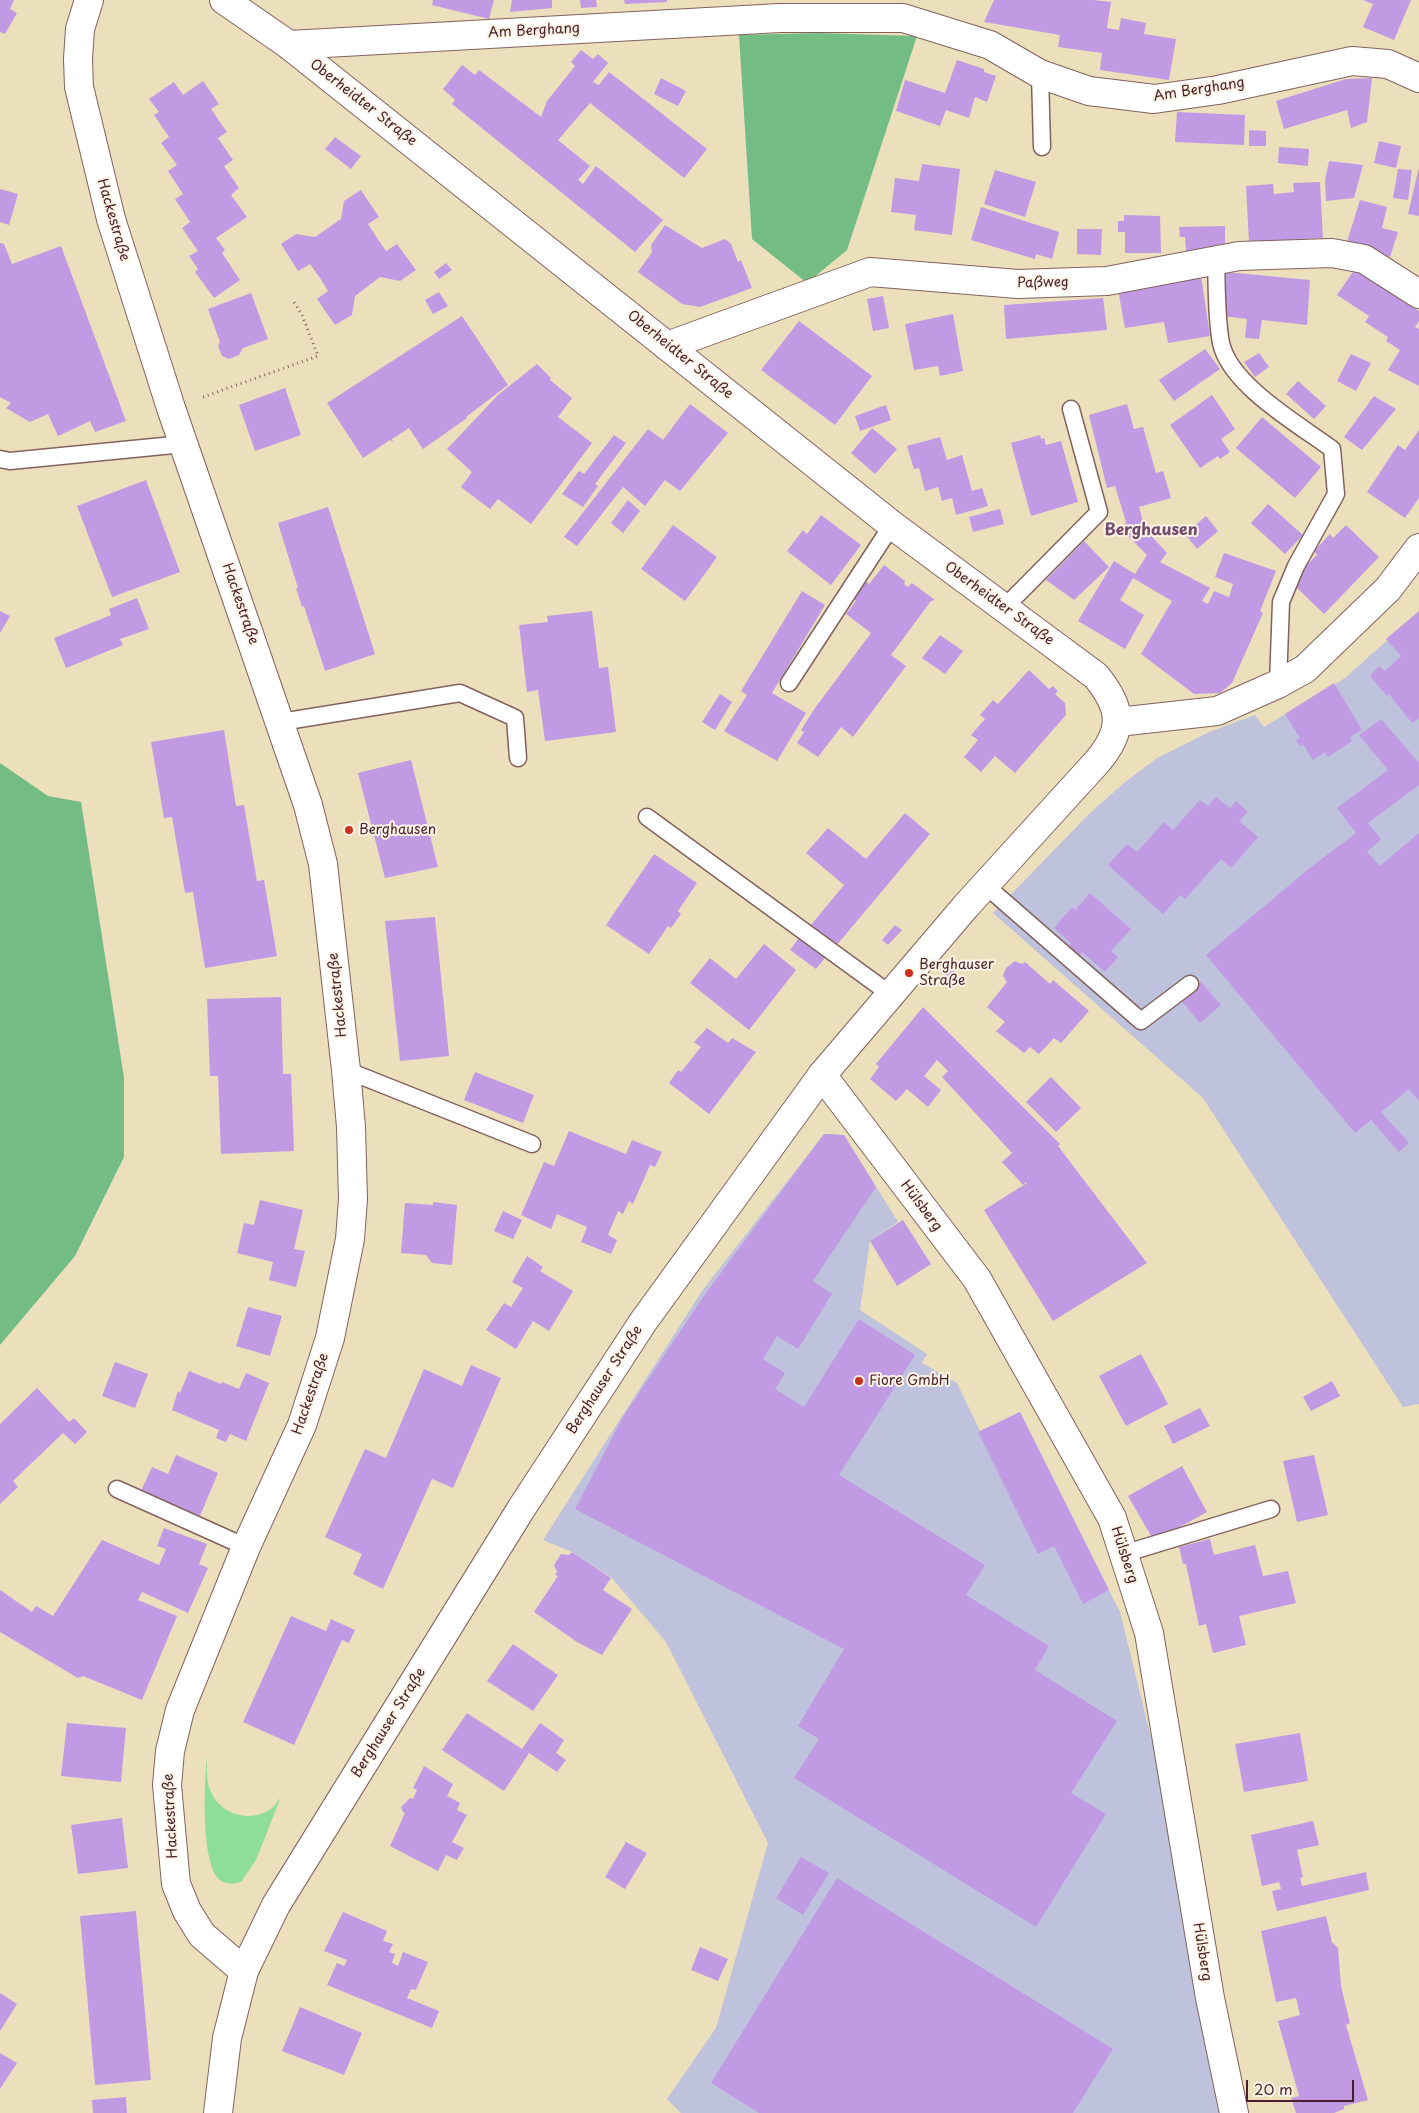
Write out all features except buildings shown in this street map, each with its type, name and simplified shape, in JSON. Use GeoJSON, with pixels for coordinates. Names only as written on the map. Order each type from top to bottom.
{"type":"FeatureCollection","features":[{"type":"Feature","properties":{"kind":"street","name":"Hackestraße"},"geometry":{"type":"LineString","coordinates":[[89,0],[80,29],[79,86],[111,219],[171,408],[281,722],[308,805],[323,864],[351,1126],[353,1199],[350,1239],[330,1338],[302,1425],[246,1546],[180,1710],[170,1751],[167,1786],[176,1884],[187,1911],[202,1935],[244,1971]]}},
{"type":"Feature","properties":{"kind":"street","name":"Oberheidter Straße"},"geometry":{"type":"LineString","coordinates":[[224,0],[289,45],[892,525],[1096,676],[1106,688],[1116,707],[1118,722]]}},
{"type":"Feature","properties":{"kind":"street","name":"Am Berghang"},"geometry":{"type":"LineString","coordinates":[[289,45],[780,9],[903,18],[990,45],[1040,74],[1089,91],[1154,99],[1218,90],[1352,61],[1388,64],[1419,78]]}},
{"type":"Feature","properties":{"kind":"street","name":"Paßweg"},"geometry":{"type":"LineString","coordinates":[[667,346],[870,272],[1018,284],[1057,283],[1107,281],[1239,256],[1340,254],[1364,259],[1419,294]]}},
{"type":"Feature","properties":{"kind":"street"},"geometry":{"type":"LineString","coordinates":[[1118,722],[1217,711],[1278,684],[1305,669],[1388,590],[1419,548]]}},
{"type":"Feature","properties":{"kind":"street","name":"Berghauser Straße"},"geometry":{"type":"LineString","coordinates":[[218,2113],[227,2038],[244,1971],[276,1905],[521,1509],[643,1322],[822,1075],[985,885],[1106,752],[1118,722]]}},
{"type":"Feature","properties":{"kind":"street","name":"Hülsberg"},"geometry":{"type":"LineString","coordinates":[[822,1075],[977,1279],[1112,1518],[1149,1633],[1210,1998],[1234,2113]]}},
{"type":"Feature","properties":{"kind":"lane"},"geometry":{"type":"LineString","coordinates":[[1040,74],[1042,147]]}},
{"type":"Feature","properties":{"kind":"lane"},"geometry":{"type":"LineString","coordinates":[[1216,259],[1221,344],[1232,369],[1252,391],[1332,449],[1336,494],[1296,566],[1281,602],[1278,684]]}},
{"type":"Feature","properties":{"kind":"lane"},"geometry":{"type":"LineString","coordinates":[[1004,608],[1099,512],[1071,409]]}},
{"type":"Feature","properties":{"kind":"lane"},"geometry":{"type":"LineString","coordinates":[[0,459],[10,461],[184,444]]}},
{"type":"Feature","properties":{"kind":"lane"},"geometry":{"type":"LineString","coordinates":[[789,683],[892,525]]}},
{"type":"Feature","properties":{"kind":"lane"},"geometry":{"type":"LineString","coordinates":[[281,722],[460,693],[516,718],[518,758]]}},
{"type":"Feature","properties":{"kind":"lane"},"geometry":{"type":"LineString","coordinates":[[647,817],[890,994]]}},
{"type":"Feature","properties":{"kind":"lane"},"geometry":{"type":"LineString","coordinates":[[985,885],[1141,1021],[1190,984]]}},
{"type":"Feature","properties":{"kind":"lane"},"geometry":{"type":"LineString","coordinates":[[346,1070],[532,1144]]}},
{"type":"Feature","properties":{"kind":"lane"},"geometry":{"type":"LineString","coordinates":[[117,1489],[246,1546]]}},
{"type":"Feature","properties":{"kind":"lane"},"geometry":{"type":"LineString","coordinates":[[1124,1554],[1271,1508]]}},
{"type":"Feature","properties":{"kind":"path"},"geometry":{"type":"LineString","coordinates":[[171,408],[318,356],[302,314],[292,299]]}},
{"type":"Feature","properties":{"kind":"shaded area"},"geometry":{"type":"Polygon","coordinates":[[[1419,612],[1419,1404],[1403,1407],[1203,1098],[993,913],[1090,813],[1124,783],[1157,758],[1209,732],[1255,715],[1264,727],[1345,678],[1419,612]]]}},
{"type":"Feature","properties":{"kind":"shaded area"},"geometry":{"type":"Polygon","coordinates":[[[824,1134],[844,1135],[898,1222],[870,1241],[860,1310],[927,1354],[922,1363],[957,1383],[980,1431],[1020,1412],[1120,1612],[1153,1746],[1204,2038],[1223,2113],[681,2113],[667,2099],[716,2028],[768,1843],[666,1642],[611,1577],[572,1552],[543,1540],[702,1291],[824,1134]]]}},
{"type":"Feature","properties":{"kind":"green space"},"geometry":{"type":"Polygon","coordinates":[[[818,33],[917,36],[847,250],[807,283],[752,239],[739,35],[818,33]]]}},
{"type":"Feature","properties":{"kind":"green space"},"geometry":{"type":"Polygon","coordinates":[[[0,763],[48,796],[81,802],[124,1078],[124,1157],[75,1256],[0,1345],[0,763]]]}},
{"type":"Feature","properties":{"kind":"green space"},"geometry":{"type":"Polygon","coordinates":[[[207,1757],[209,1788],[216,1800],[229,1811],[245,1816],[263,1813],[272,1808],[281,1797],[256,1860],[241,1882],[229,1884],[221,1881],[213,1870],[209,1857],[205,1821],[207,1757]]]}},
{"type":"Feature","properties":{"kind":"place","name":"Berghausen"},"geometry":{"type":"Point","coordinates":[349,830]}},
{"type":"Feature","properties":{"kind":"place","name":"Berghauser Straße"},"geometry":{"type":"Point","coordinates":[909,973]}},
{"type":"Feature","properties":{"kind":"place","name":"Fiore GmbH"},"geometry":{"type":"Point","coordinates":[859,1381]}},
{"type":"Feature","properties":{"kind":"district","name":"Berghausen"},"geometry":{"type":"Point","coordinates":[1151,531]}}]}
